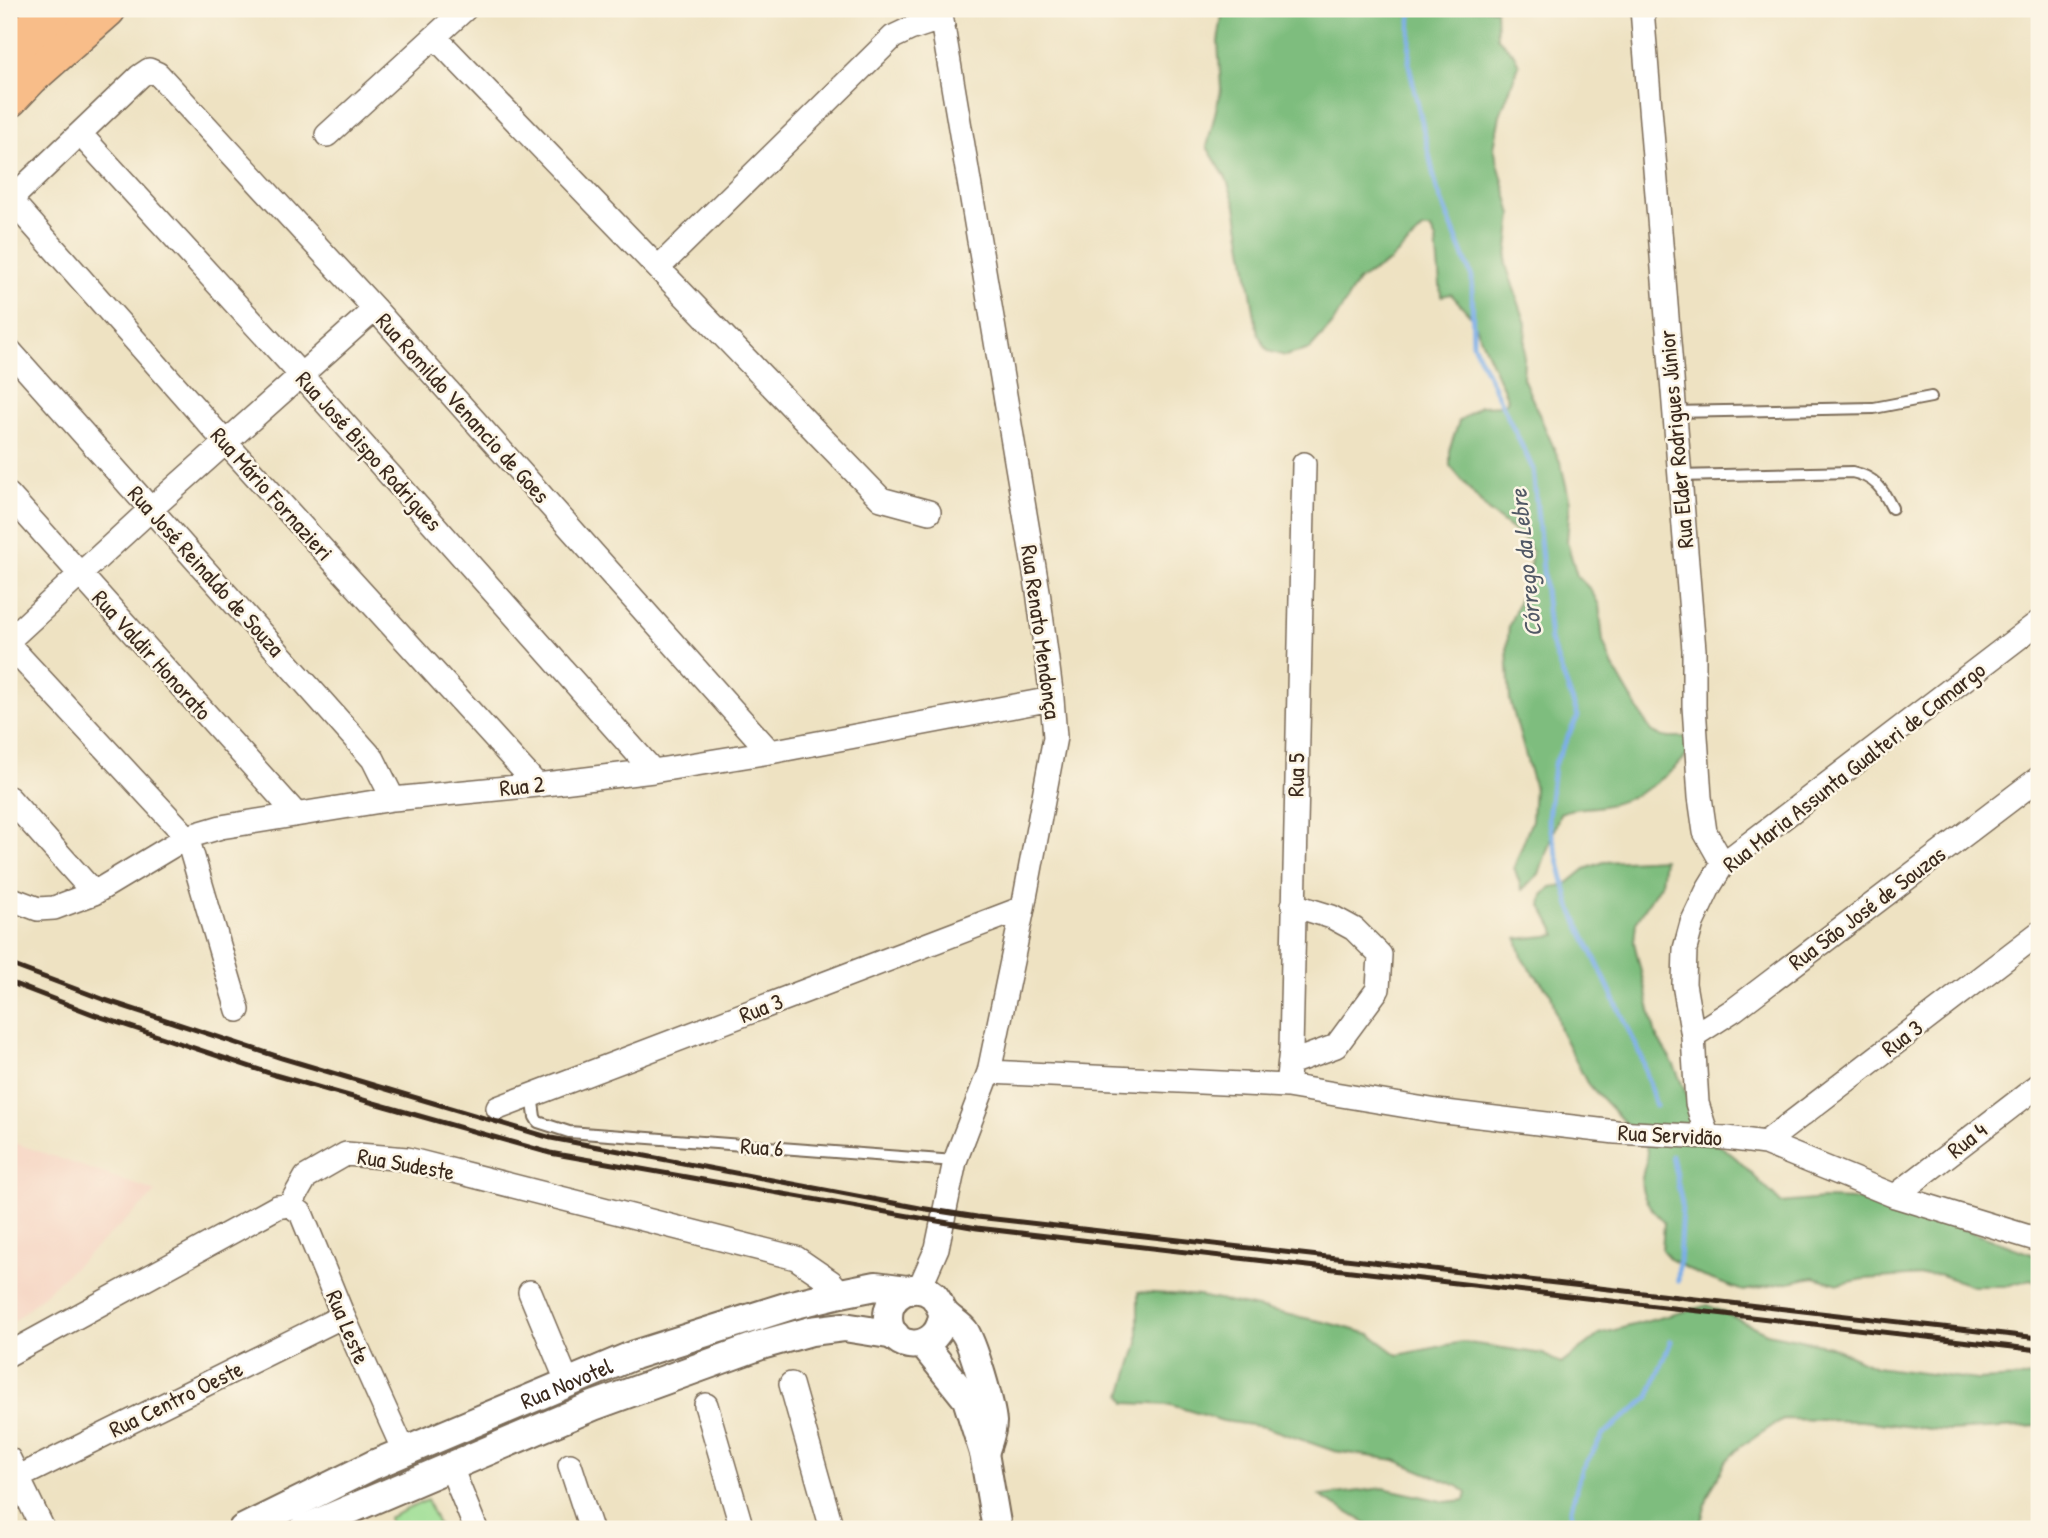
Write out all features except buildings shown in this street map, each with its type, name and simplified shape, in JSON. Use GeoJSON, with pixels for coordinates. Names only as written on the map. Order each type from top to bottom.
{"type":"FeatureCollection","features":[{"type":"Feature","properties":{"kind":"highway"},"geometry":{"type":"LineString","coordinates":[[9,49],[55,9]]}},
{"type":"Feature","properties":{"kind":"highway"},"geometry":{"type":"LineString","coordinates":[[9,99],[107,9]]}},
{"type":"Feature","properties":{"kind":"street"},"geometry":{"type":"LineString","coordinates":[[327,135],[465,9]]}},
{"type":"Feature","properties":{"kind":"street","name":"Rua Elder Rodrigues Júnior"},"geometry":{"type":"LineString","coordinates":[[1642,9],[1694,650],[1700,797],[1705,832],[1723,864]]}},
{"type":"Feature","properties":{"kind":"street"},"geometry":{"type":"LineString","coordinates":[[658,268],[893,37],[940,14]]}},
{"type":"Feature","properties":{"kind":"street","name":"Rua Renato Mendonça"},"geometry":{"type":"LineString","coordinates":[[926,1297],[956,1161],[989,1072],[1055,737],[1038,591],[940,14]]}},
{"type":"Feature","properties":{"kind":"street"},"geometry":{"type":"LineString","coordinates":[[435,37],[881,499],[929,512]]}},
{"type":"Feature","properties":{"kind":"street","name":"Rua Romildo Venancio de Goes"},"geometry":{"type":"LineString","coordinates":[[81,135],[141,76],[149,71],[158,74],[375,309],[770,752]]}},
{"type":"Feature","properties":{"kind":"street"},"geometry":{"type":"LineString","coordinates":[[10,200],[81,135]]}},
{"type":"Feature","properties":{"kind":"street","name":"Rua José Bispo Rodrigues"},"geometry":{"type":"LineString","coordinates":[[81,135],[301,375],[653,771]]}},
{"type":"Feature","properties":{"kind":"street","name":"Rua Mário Fornazieri"},"geometry":{"type":"LineString","coordinates":[[10,200],[225,442],[537,785]]}},
{"type":"Feature","properties":{"kind":"street"},"geometry":{"type":"LineString","coordinates":[[238,1010],[187,837],[9,643],[151,509],[375,309]]}},
{"type":"Feature","properties":{"kind":"street","name":"Rua José Reinaldo de Souza"},"geometry":{"type":"LineString","coordinates":[[9,350],[373,759],[393,799]]}},
{"type":"Feature","properties":{"kind":"street","name":"Rua 5"},"geometry":{"type":"LineString","coordinates":[[1287,1086],[1290,1063],[1304,464]]}},
{"type":"Feature","properties":{"kind":"street","name":"Rua Valdir Honorato"},"geometry":{"type":"LineString","coordinates":[[9,495],[296,814]]}},
{"type":"Feature","properties":{"kind":"street","name":"Rua Maria Assunta Gualteri de Camargo"},"geometry":{"type":"LineString","coordinates":[[1707,1136],[1697,1104],[1693,1036],[1684,984],[1685,949],[1692,923],[1723,864],[2039,622]]}},
{"type":"Feature","properties":{"kind":"street","name":"Rua 2"},"geometry":{"type":"LineString","coordinates":[[9,898],[38,909],[54,908],[94,893],[187,837],[221,827],[393,799],[653,771],[1052,699]]}},
{"type":"Feature","properties":{"kind":"street","name":"Rua São José de Souzas"},"geometry":{"type":"LineString","coordinates":[[1693,1036],[1735,1009],[2039,778]]}},
{"type":"Feature","properties":{"kind":"street"},"geometry":{"type":"LineString","coordinates":[[9,799],[94,893]]}},
{"type":"Feature","properties":{"kind":"street"},"geometry":{"type":"LineString","coordinates":[[1290,1063],[1336,1046],[1378,989],[1380,955],[1354,929],[1332,917],[1293,905]]}},
{"type":"Feature","properties":{"kind":"street","name":"Rua 3"},"geometry":{"type":"LineString","coordinates":[[498,1108],[1023,908]]}},
{"type":"Feature","properties":{"kind":"street","name":"Rua 3"},"geometry":{"type":"LineString","coordinates":[[1765,1143],[2039,933]]}},
{"type":"Feature","properties":{"kind":"street"},"geometry":{"type":"LineString","coordinates":[[989,1072],[1287,1086]]}},
{"type":"Feature","properties":{"kind":"street","name":"Rua 4"},"geometry":{"type":"LineString","coordinates":[[1895,1196],[2039,1085]]}},
{"type":"Feature","properties":{"kind":"street","name":"Rua Servidão"},"geometry":{"type":"LineString","coordinates":[[1287,1086],[1437,1111],[1616,1132],[1707,1136],[1765,1143],[1895,1196],[2035,1236]]}},
{"type":"Feature","properties":{"kind":"street","name":"Rua Sudeste"},"geometry":{"type":"LineString","coordinates":[[290,1205],[306,1177],[346,1154],[407,1159],[796,1258],[831,1282],[841,1293]]}},
{"type":"Feature","properties":{"kind":"street"},"geometry":{"type":"LineString","coordinates":[[9,1354],[277,1207],[290,1205]]}},
{"type":"Feature","properties":{"kind":"street","name":"Rua Leste"},"geometry":{"type":"LineString","coordinates":[[290,1205],[301,1213],[343,1316],[404,1451]]}},
{"type":"Feature","properties":{"kind":"street","name":"Rua Novotel"},"geometry":{"type":"LineString","coordinates":[[243,1529],[404,1451],[634,1355],[792,1305],[876,1286],[926,1297]]}},
{"type":"Feature","properties":{"kind":"street"},"geometry":{"type":"LineString","coordinates":[[530,1292],[567,1381]]}},
{"type":"Feature","properties":{"kind":"street"},"geometry":{"type":"LineString","coordinates":[[926,1297],[941,1328],[930,1340],[923,1344],[908,1344],[895,1335],[888,1321],[890,1306],[900,1293],[926,1297],[964,1331],[983,1381],[992,1424],[984,1453]]}},
{"type":"Feature","properties":{"kind":"street","name":"Rua Centro Oeste"},"geometry":{"type":"LineString","coordinates":[[12,1473],[343,1316]]}},
{"type":"Feature","properties":{"kind":"street","name":"Rua Novotel"},"geometry":{"type":"LineString","coordinates":[[304,1529],[593,1406],[761,1345],[811,1331],[844,1327],[895,1335]]}},
{"type":"Feature","properties":{"kind":"street"},"geometry":{"type":"LineString","coordinates":[[923,1344],[967,1399],[984,1453],[996,1529]]}},
{"type":"Feature","properties":{"kind":"street"},"geometry":{"type":"LineString","coordinates":[[791,1384],[832,1529]]}},
{"type":"Feature","properties":{"kind":"street"},"geometry":{"type":"LineString","coordinates":[[706,1405],[743,1529]]}},
{"type":"Feature","properties":{"kind":"street"},"geometry":{"type":"LineString","coordinates":[[450,1465],[474,1422]]}},
{"type":"Feature","properties":{"kind":"street"},"geometry":{"type":"LineString","coordinates":[[404,1451],[450,1465]]}},
{"type":"Feature","properties":{"kind":"street"},"geometry":{"type":"LineString","coordinates":[[450,1465],[476,1529]]}},
{"type":"Feature","properties":{"kind":"street"},"geometry":{"type":"LineString","coordinates":[[570,1465],[591,1529]]}},
{"type":"Feature","properties":{"kind":"street"},"geometry":{"type":"LineString","coordinates":[[12,1473],[43,1529]]}},
{"type":"Feature","properties":{"kind":"lane"},"geometry":{"type":"LineString","coordinates":[[1673,412],[1874,408],[1931,397]]}},
{"type":"Feature","properties":{"kind":"lane"},"geometry":{"type":"LineString","coordinates":[[1678,475],[1852,471],[1864,474],[1879,483],[1892,508]]}},
{"type":"Feature","properties":{"kind":"lane","name":"Rua 6"},"geometry":{"type":"LineString","coordinates":[[532,1095],[538,1122],[569,1132],[956,1161]]}},
{"type":"Feature","properties":{"kind":"shaded area"},"geometry":{"type":"Polygon","coordinates":[[[9,1141],[157,1192],[9,1326],[9,1141]]]}},
{"type":"Feature","properties":{"kind":"green space"},"geometry":{"type":"Polygon","coordinates":[[[1223,9],[1496,9],[1497,37],[1513,53],[1519,65],[1500,115],[1494,148],[1512,215],[1506,265],[1526,324],[1523,378],[1561,464],[1570,502],[1567,542],[1577,576],[1591,590],[1599,605],[1603,641],[1613,667],[1651,731],[1663,737],[1686,737],[1693,747],[1676,767],[1641,792],[1615,803],[1560,813],[1539,874],[1522,890],[1514,867],[1532,820],[1534,785],[1510,700],[1507,648],[1509,626],[1528,577],[1532,552],[1527,541],[1487,510],[1450,466],[1450,448],[1459,421],[1480,406],[1504,405],[1508,399],[1470,315],[1451,294],[1441,296],[1436,240],[1430,229],[1423,229],[1390,261],[1358,281],[1332,325],[1310,349],[1285,356],[1268,351],[1258,334],[1236,206],[1226,178],[1207,147],[1221,89],[1218,42],[1223,9]]]}},
{"type":"Feature","properties":{"kind":"green space"},"geometry":{"type":"Polygon","coordinates":[[[1664,859],[1661,883],[1636,922],[1634,942],[1656,1036],[1674,1065],[1702,1131],[1736,1158],[1781,1203],[1823,1199],[1858,1200],[1958,1227],[2039,1257],[2039,1299],[2036,1283],[2031,1279],[2006,1286],[1973,1286],[1938,1274],[1864,1279],[1839,1284],[1814,1277],[1743,1291],[1699,1275],[1670,1259],[1662,1250],[1664,1223],[1643,1192],[1646,1145],[1587,1083],[1560,1030],[1551,994],[1523,960],[1517,939],[1557,935],[1541,905],[1543,895],[1551,887],[1565,885],[1585,869],[1604,862],[1664,859]]]}},
{"type":"Feature","properties":{"kind":"green space"},"geometry":{"type":"Polygon","coordinates":[[[1138,1292],[1199,1296],[1324,1322],[1370,1334],[1398,1355],[1462,1342],[1543,1354],[1561,1364],[1600,1334],[1708,1305],[1767,1333],[1830,1346],[1875,1367],[1978,1380],[2039,1377],[2039,1426],[1948,1431],[1862,1421],[1783,1419],[1740,1447],[1725,1462],[1708,1496],[1699,1529],[1376,1529],[1320,1496],[1383,1488],[1446,1502],[1465,1500],[1467,1493],[1458,1486],[1395,1460],[1334,1451],[1265,1427],[1223,1421],[1171,1405],[1126,1403],[1122,1395],[1138,1343],[1138,1292]]]}},
{"type":"Feature","properties":{"kind":"green space"},"geometry":{"type":"Polygon","coordinates":[[[427,1500],[440,1529],[393,1529],[388,1518],[427,1500]]]}},
{"type":"Feature","properties":{"kind":"waterway","name":"Córrego da Lebre"},"geometry":{"type":"LineString","coordinates":[[1411,9],[1409,65],[1437,190],[1472,277],[1473,344],[1533,469],[1550,640],[1578,716],[1554,765],[1548,819],[1570,906],[1641,1056],[1656,1106]]}},
{"type":"Feature","properties":{"kind":"waterway","name":"Córrego da Lebre"},"geometry":{"type":"LineString","coordinates":[[1672,1156],[1682,1204],[1678,1281]]}},
{"type":"Feature","properties":{"kind":"waterway","name":"Córrego da Lebre"},"geometry":{"type":"LineString","coordinates":[[1571,1529],[1571,1508],[1582,1469],[1603,1435],[1649,1397],[1671,1341]]}},
{"type":"Feature","properties":{"kind":"railway"},"geometry":{"type":"LineString","coordinates":[[9,964],[105,1000],[282,1058],[551,1138],[920,1208],[977,1217],[2039,1338]]}},
{"type":"Feature","properties":{"kind":"railway"},"geometry":{"type":"LineString","coordinates":[[9,982],[95,1015],[275,1075],[550,1153],[977,1228],[2039,1350]]}}]}
